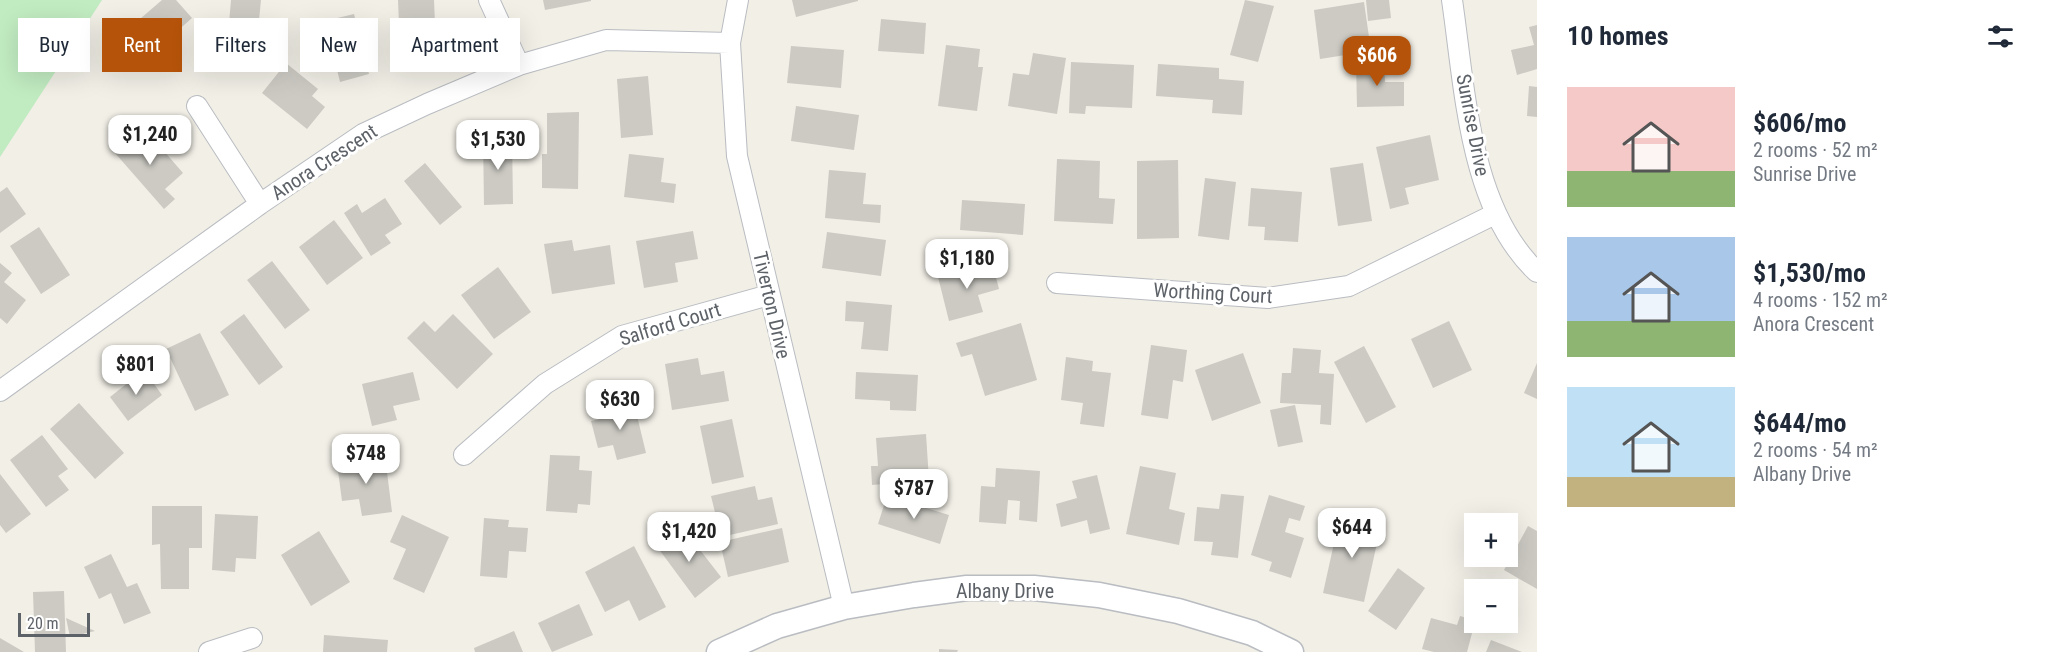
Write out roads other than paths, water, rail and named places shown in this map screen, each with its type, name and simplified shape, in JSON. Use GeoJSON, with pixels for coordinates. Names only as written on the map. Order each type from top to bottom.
{"type":"FeatureCollection","features":[{"type":"Feature","properties":{"kind":"street"},"geometry":{"type":"LineString","coordinates":[[489,0],[497,18]]}},
{"type":"Feature","properties":{"kind":"street","name":"Tiverton Drive"},"geometry":{"type":"LineString","coordinates":[[738,0],[730,43],[736,156],[844,607]]}},
{"type":"Feature","properties":{"kind":"street","name":"Sunrise Drive"},"geometry":{"type":"LineString","coordinates":[[1452,0],[1474,153],[1495,213],[1526,261],[1537,272]]}},
{"type":"Feature","properties":{"kind":"street","name":"Anora Crescent"},"geometry":{"type":"LineString","coordinates":[[520,65],[606,40],[730,43]]}},
{"type":"Feature","properties":{"kind":"street","name":"Anora Crescent"},"geometry":{"type":"LineString","coordinates":[[0,391],[260,204],[363,134],[502,72]]}},
{"type":"Feature","properties":{"kind":"street"},"geometry":{"type":"LineString","coordinates":[[197,106],[260,204]]}},
{"type":"Feature","properties":{"kind":"street","name":"Worthing Court"},"geometry":{"type":"LineString","coordinates":[[1057,283],[1268,298],[1348,286],[1495,213]]}},
{"type":"Feature","properties":{"kind":"street","name":"Salford Court"},"geometry":{"type":"LineString","coordinates":[[464,455],[545,384],[622,336],[769,295]]}},
{"type":"Feature","properties":{"kind":"street","name":"Albany Drive"},"geometry":{"type":"LineString","coordinates":[[719,652],[777,626],[844,607],[967,588],[1045,590],[1099,595],[1178,611],[1252,633],[1291,652]]}},
{"type":"Feature","properties":{"kind":"street"},"geometry":{"type":"LineString","coordinates":[[209,652],[252,638]]}}]}
